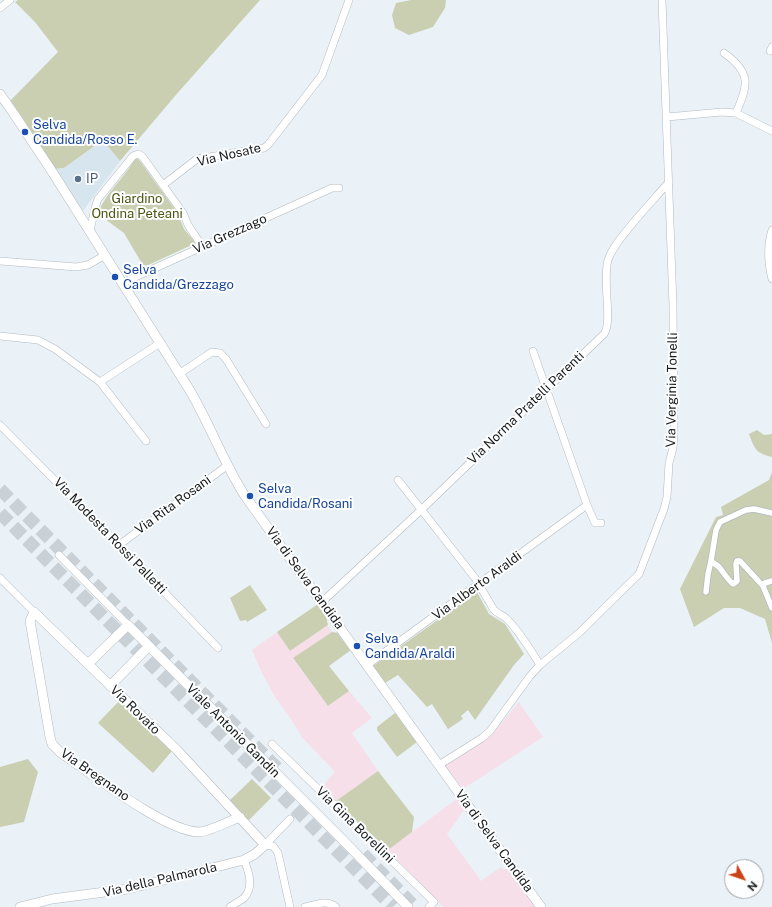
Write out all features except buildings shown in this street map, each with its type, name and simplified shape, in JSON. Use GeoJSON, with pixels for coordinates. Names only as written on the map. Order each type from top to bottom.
{"type":"FeatureCollection","features":[{"type":"Feature","properties":{"kind":"street"},"geometry":{"type":"LineString","coordinates":[[0,8],[10,0]]}},
{"type":"Feature","properties":{"kind":"street","name":"Via Nosate"},"geometry":{"type":"LineString","coordinates":[[163,185],[197,159],[264,148],[268,145],[322,75],[349,0]]}},
{"type":"Feature","properties":{"kind":"street","name":"Via Verginia Tonelli"},"geometry":{"type":"LineString","coordinates":[[440,765],[482,738],[490,731],[530,676],[540,665],[579,633],[639,574],[664,509],[667,497],[668,463],[673,448],[674,433],[673,306],[662,0]]}},
{"type":"Feature","properties":{"kind":"street"},"geometry":{"type":"LineString","coordinates":[[724,53],[737,64],[745,79],[745,91],[736,113]]}},
{"type":"Feature","properties":{"kind":"street","name":"Via di Selva Candida"},"geometry":{"type":"LineString","coordinates":[[0,94],[90,231],[179,374],[202,413],[240,489],[541,907]]}},
{"type":"Feature","properties":{"kind":"street"},"geometry":{"type":"LineString","coordinates":[[667,117],[722,112],[736,113],[772,131]]}},
{"type":"Feature","properties":{"kind":"street"},"geometry":{"type":"LineString","coordinates":[[90,231],[94,208],[98,199],[135,155],[138,154],[142,156],[183,213],[188,225],[202,246]]}},
{"type":"Feature","properties":{"kind":"street","name":"Via Norma Pratelli Parenti"},"geometry":{"type":"LineString","coordinates":[[322,602],[606,331],[608,322],[605,287],[607,266],[610,255],[616,244],[668,182]]}},
{"type":"Feature","properties":{"kind":"street","name":"Via Grezzago"},"geometry":{"type":"LineString","coordinates":[[122,283],[332,188],[339,188]]}},
{"type":"Feature","properties":{"kind":"street"},"geometry":{"type":"LineString","coordinates":[[772,230],[769,252],[769,264],[772,279]]}},
{"type":"Feature","properties":{"kind":"street"},"geometry":{"type":"LineString","coordinates":[[0,261],[76,267],[88,264],[105,255]]}},
{"type":"Feature","properties":{"kind":"street"},"geometry":{"type":"LineString","coordinates":[[0,336],[30,338],[41,341],[55,349],[100,382],[146,441]]}},
{"type":"Feature","properties":{"kind":"street"},"geometry":{"type":"LineString","coordinates":[[100,382],[160,343]]}},
{"type":"Feature","properties":{"kind":"street"},"geometry":{"type":"LineString","coordinates":[[533,351],[587,505],[595,523],[601,523]]}},
{"type":"Feature","properties":{"kind":"street"},"geometry":{"type":"LineString","coordinates":[[179,374],[212,352],[220,353],[226,359],[266,424]]}},
{"type":"Feature","properties":{"kind":"street","name":"Via Modesta Rossi Palletti"},"geometry":{"type":"LineString","coordinates":[[0,425],[119,545],[218,648]]}},
{"type":"Feature","properties":{"kind":"street","name":"Via Rita Rosani"},"geometry":{"type":"LineString","coordinates":[[119,545],[228,465]]}},
{"type":"Feature","properties":{"kind":"street"},"geometry":{"type":"LineString","coordinates":[[398,480],[479,585],[494,610],[498,614],[506,617],[521,636],[540,665]]}},
{"type":"Feature","properties":{"kind":"street","name":"Via Alberto Araldi"},"geometry":{"type":"LineString","coordinates":[[367,665],[587,505]]}},
{"type":"Feature","properties":{"kind":"street"},"geometry":{"type":"LineString","coordinates":[[706,592],[716,530],[720,519],[746,510],[754,509],[772,513]]}},
{"type":"Feature","properties":{"kind":"street","name":"Viale Antonio Gandin"},"geometry":{"type":"LineString","coordinates":[[59,555],[408,907]]}},
{"type":"Feature","properties":{"kind":"street"},"geometry":{"type":"LineString","coordinates":[[712,561],[733,584],[737,581],[736,564],[737,561],[740,561],[763,586],[772,608]]}},
{"type":"Feature","properties":{"kind":"street","name":"Via Rovato"},"geometry":{"type":"LineString","coordinates":[[0,578],[177,750],[266,845]]}},
{"type":"Feature","properties":{"kind":"street"},"geometry":{"type":"LineString","coordinates":[[763,586],[772,581]]}},
{"type":"Feature","properties":{"kind":"street","name":"Via Bregnano"},"geometry":{"type":"LineString","coordinates":[[34,612],[30,621],[50,737],[54,746],[138,806],[170,824],[200,832],[240,817]]}},
{"type":"Feature","properties":{"kind":"street"},"geometry":{"type":"LineString","coordinates":[[88,664],[128,625]]}},
{"type":"Feature","properties":{"kind":"street"},"geometry":{"type":"LineString","coordinates":[[110,686],[149,646]]}},
{"type":"Feature","properties":{"kind":"street","name":"Via Gina Borellini"},"geometry":{"type":"LineString","coordinates":[[272,744],[434,902],[429,907]]}},
{"type":"Feature","properties":{"kind":"street"},"geometry":{"type":"LineString","coordinates":[[266,845],[290,819]]}},
{"type":"Feature","properties":{"kind":"street"},"geometry":{"type":"LineString","coordinates":[[266,845],[273,846],[278,853],[290,907]]}},
{"type":"Feature","properties":{"kind":"street","name":"Via della Palmarola"},"geometry":{"type":"LineString","coordinates":[[20,907],[52,899],[128,889],[244,860],[255,854],[266,845]]}},
{"type":"Feature","properties":{"kind":"street"},"geometry":{"type":"LineString","coordinates":[[230,907],[244,897],[249,889],[249,876],[244,860]]}},
{"type":"Feature","properties":{"kind":"street"},"geometry":{"type":"LineString","coordinates":[[305,907],[327,902],[332,903],[336,907]]}},
{"type":"Feature","properties":{"kind":"shaded area"},"geometry":{"type":"Polygon","coordinates":[[[104,140],[120,161],[83,211],[54,169],[64,168],[104,140]]]}},
{"type":"Feature","properties":{"kind":"shaded area"},"geometry":{"type":"Polygon","coordinates":[[[328,625],[332,632],[293,659],[328,706],[349,691],[372,718],[352,733],[378,771],[336,801],[323,786],[335,772],[302,737],[275,697],[252,650],[277,632],[290,651],[328,625]]]}},
{"type":"Feature","properties":{"kind":"shaded area"},"geometry":{"type":"Polygon","coordinates":[[[519,702],[543,737],[463,789],[445,766],[490,737],[519,702]]]}},
{"type":"Feature","properties":{"kind":"shaded area"},"geometry":{"type":"Polygon","coordinates":[[[458,798],[466,810],[463,811],[447,834],[481,881],[501,867],[504,870],[507,868],[536,907],[443,907],[388,850],[458,798]]]}},
{"type":"Feature","properties":{"kind":"green space"},"geometry":{"type":"Polygon","coordinates":[[[18,0],[260,0],[120,161],[103,140],[64,168],[54,169],[22,117],[10,101],[58,52],[35,22],[15,2],[18,0]]]}},
{"type":"Feature","properties":{"kind":"green space"},"geometry":{"type":"Polygon","coordinates":[[[411,0],[446,0],[445,8],[433,27],[409,35],[395,28],[392,15],[396,3],[411,0]]]}},
{"type":"Feature","properties":{"kind":"green space","name":"Giardino Ondina Peteani"},"geometry":{"type":"Polygon","coordinates":[[[137,158],[177,212],[184,229],[195,242],[194,244],[144,267],[124,233],[98,214],[105,199],[137,158]]]}},
{"type":"Feature","properties":{"kind":"green space"},"geometry":{"type":"Polygon","coordinates":[[[757,430],[764,435],[772,434],[772,457],[759,452],[753,444],[749,434],[757,430]]]}},
{"type":"Feature","properties":{"kind":"green space"},"geometry":{"type":"Polygon","coordinates":[[[772,472],[772,643],[765,619],[740,608],[724,608],[694,627],[680,589],[716,517],[723,515],[721,507],[769,480],[772,472]]]}},
{"type":"Feature","properties":{"kind":"green space"},"geometry":{"type":"Polygon","coordinates":[[[250,585],[267,610],[247,622],[246,620],[240,621],[230,598],[250,585]]]}},
{"type":"Feature","properties":{"kind":"green space"},"geometry":{"type":"Polygon","coordinates":[[[477,592],[489,614],[505,624],[524,654],[514,665],[475,720],[468,710],[461,716],[463,719],[448,729],[432,704],[427,707],[398,675],[385,683],[373,666],[477,592]]]}},
{"type":"Feature","properties":{"kind":"green space"},"geometry":{"type":"Polygon","coordinates":[[[318,604],[325,612],[328,625],[290,651],[277,632],[318,604]]]}},
{"type":"Feature","properties":{"kind":"green space"},"geometry":{"type":"Polygon","coordinates":[[[332,632],[339,633],[351,650],[329,666],[349,691],[328,706],[293,658],[332,632]]]}},
{"type":"Feature","properties":{"kind":"green space"},"geometry":{"type":"Polygon","coordinates":[[[119,701],[172,751],[153,773],[98,723],[119,701]]]}},
{"type":"Feature","properties":{"kind":"green space"},"geometry":{"type":"Polygon","coordinates":[[[395,713],[417,742],[397,757],[377,730],[377,727],[395,713]]]}},
{"type":"Feature","properties":{"kind":"green space"},"geometry":{"type":"Polygon","coordinates":[[[28,759],[38,772],[24,822],[0,827],[0,767],[28,759]]]}},
{"type":"Feature","properties":{"kind":"green space"},"geometry":{"type":"Polygon","coordinates":[[[378,771],[414,817],[412,832],[388,850],[336,801],[378,771]]]}},
{"type":"Feature","properties":{"kind":"green space"},"geometry":{"type":"Polygon","coordinates":[[[252,779],[271,798],[248,821],[229,801],[252,779]]]}},
{"type":"Feature","properties":{"kind":"tunnel"},"geometry":{"type":"LineString","coordinates":[[0,489],[280,771]]}},
{"type":"Feature","properties":{"kind":"tunnel"},"geometry":{"type":"LineString","coordinates":[[0,513],[393,907]]}},
{"type":"Feature","properties":{"kind":"tunnel"},"geometry":{"type":"LineString","coordinates":[[363,854],[415,907]]}},
{"type":"Feature","properties":{"kind":"place","name":"Selva Candida/Rosso E."},"geometry":{"type":"Point","coordinates":[25,132]}},
{"type":"Feature","properties":{"kind":"place","name":"IP"},"geometry":{"type":"Point","coordinates":[78,179]}},
{"type":"Feature","properties":{"kind":"place","name":"Selva Candida/Grezzago"},"geometry":{"type":"Point","coordinates":[115,277]}},
{"type":"Feature","properties":{"kind":"place","name":"Selva Candida/Rosani"},"geometry":{"type":"Point","coordinates":[250,496]}},
{"type":"Feature","properties":{"kind":"place","name":"Selva Candida/Araldi"},"geometry":{"type":"Point","coordinates":[357,646]}}]}
